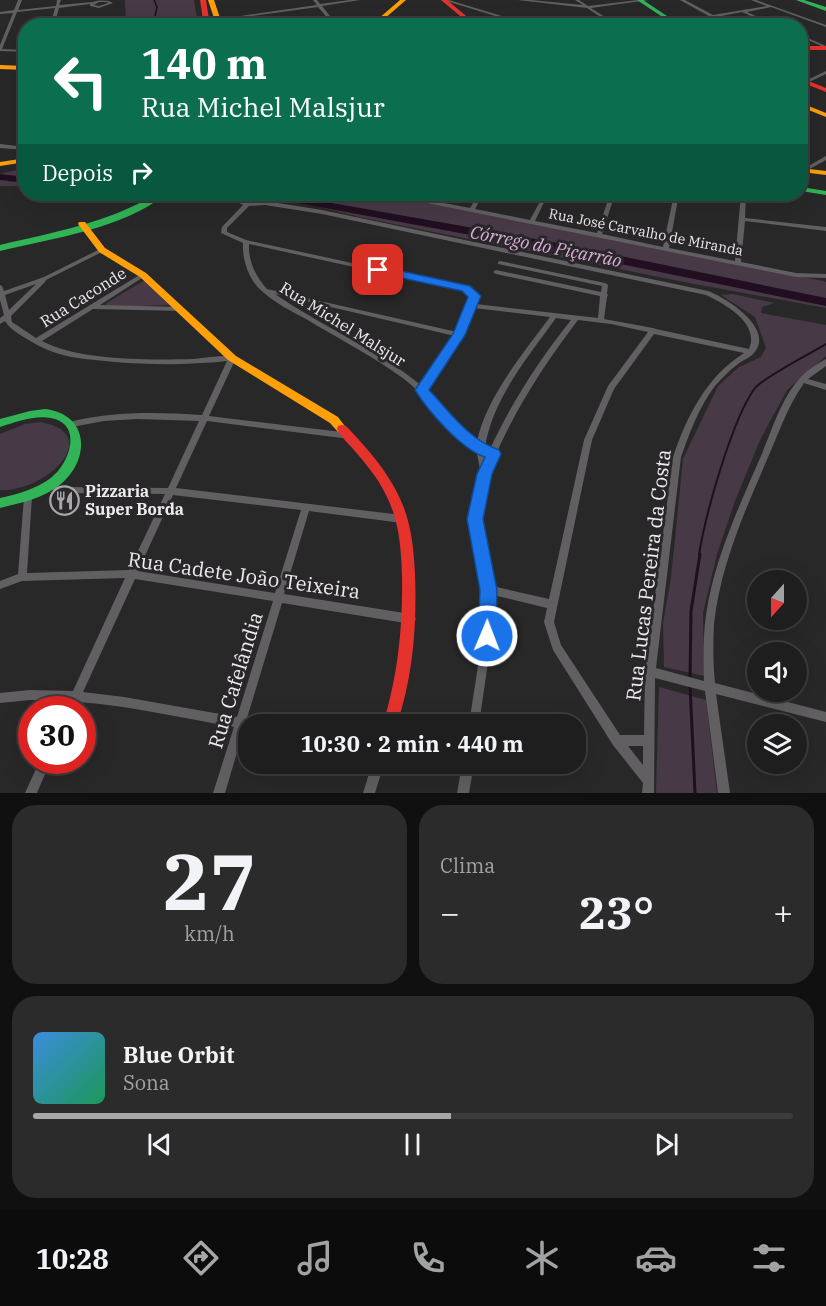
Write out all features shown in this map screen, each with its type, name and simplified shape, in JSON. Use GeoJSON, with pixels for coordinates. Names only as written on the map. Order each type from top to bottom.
{"type":"FeatureCollection","features":[{"type":"Feature","properties":{"kind":"street"},"geometry":{"type":"LineString","coordinates":[[18,51],[0,50],[20,0]]}},
{"type":"Feature","properties":{"kind":"street"},"geometry":{"type":"LineString","coordinates":[[54,18],[59,0]]}},
{"type":"Feature","properties":{"kind":"street"},"geometry":{"type":"LineString","coordinates":[[203,0],[210,18]]}},
{"type":"Feature","properties":{"kind":"street"},"geometry":{"type":"LineString","coordinates":[[211,0],[212,18]]}},
{"type":"Feature","properties":{"kind":"street"},"geometry":{"type":"LineString","coordinates":[[315,0],[330,18]]}},
{"type":"Feature","properties":{"kind":"street"},"geometry":{"type":"LineString","coordinates":[[244,18],[358,0]]}},
{"type":"Feature","properties":{"kind":"street"},"geometry":{"type":"LineString","coordinates":[[386,13],[387,0]]}},
{"type":"Feature","properties":{"kind":"street"},"geometry":{"type":"LineString","coordinates":[[381,18],[403,0]]}},
{"type":"Feature","properties":{"kind":"street"},"geometry":{"type":"LineString","coordinates":[[445,0],[508,18]]}},
{"type":"Feature","properties":{"kind":"street"},"geometry":{"type":"LineString","coordinates":[[445,0],[466,18]]}},
{"type":"Feature","properties":{"kind":"street"},"geometry":{"type":"LineString","coordinates":[[520,0],[588,7],[643,0],[670,18]]}},
{"type":"Feature","properties":{"kind":"street"},"geometry":{"type":"LineString","coordinates":[[577,0],[605,18]]}},
{"type":"Feature","properties":{"kind":"street"},"geometry":{"type":"LineString","coordinates":[[684,1],[698,0]]}},
{"type":"Feature","properties":{"kind":"street"},"geometry":{"type":"LineString","coordinates":[[753,0],[804,18]]}},
{"type":"Feature","properties":{"kind":"street"},"geometry":{"type":"LineString","coordinates":[[799,0],[826,9]]}},
{"type":"Feature","properties":{"kind":"street"},"geometry":{"type":"LineString","coordinates":[[684,1],[717,18]]}},
{"type":"Feature","properties":{"kind":"street"},"geometry":{"type":"LineString","coordinates":[[0,13],[92,4]]}},
{"type":"Feature","properties":{"kind":"street"},"geometry":{"type":"LineString","coordinates":[[713,16],[771,6]]}},
{"type":"Feature","properties":{"kind":"street"},"geometry":{"type":"LineString","coordinates":[[742,11],[758,18]]}},
{"type":"Feature","properties":{"kind":"street"},"geometry":{"type":"LineString","coordinates":[[808,19],[826,26]]}},
{"type":"Feature","properties":{"kind":"street"},"geometry":{"type":"LineString","coordinates":[[808,39],[826,47]]}},
{"type":"Feature","properties":{"kind":"street"},"geometry":{"type":"LineString","coordinates":[[808,48],[826,47]]}},
{"type":"Feature","properties":{"kind":"street"},"geometry":{"type":"LineString","coordinates":[[0,55],[6,51]]}},
{"type":"Feature","properties":{"kind":"street"},"geometry":{"type":"LineString","coordinates":[[0,67],[18,68]]}},
{"type":"Feature","properties":{"kind":"street"},"geometry":{"type":"LineString","coordinates":[[808,79],[826,72]]}},
{"type":"Feature","properties":{"kind":"street"},"geometry":{"type":"LineString","coordinates":[[808,83],[826,90]]}},
{"type":"Feature","properties":{"kind":"street"},"geometry":{"type":"LineString","coordinates":[[808,108],[826,115]]}},
{"type":"Feature","properties":{"kind":"street"},"geometry":{"type":"LineString","coordinates":[[808,111],[812,109]]}},
{"type":"Feature","properties":{"kind":"street"},"geometry":{"type":"LineString","coordinates":[[0,146],[18,155]]}},
{"type":"Feature","properties":{"kind":"street"},"geometry":{"type":"LineString","coordinates":[[808,167],[826,158]]}},
{"type":"Feature","properties":{"kind":"street"},"geometry":{"type":"LineString","coordinates":[[0,164],[18,159]]}},
{"type":"Feature","properties":{"kind":"street"},"geometry":{"type":"LineString","coordinates":[[808,171],[826,173]]}},
{"type":"Feature","properties":{"kind":"street"},"geometry":{"type":"LineString","coordinates":[[808,189],[826,191]]}},
{"type":"Feature","properties":{"kind":"street"},"geometry":{"type":"LineString","coordinates":[[0,246],[128,213],[147,201]]}},
{"type":"Feature","properties":{"kind":"street"},"geometry":{"type":"LineString","coordinates":[[240,201],[248,205],[265,203],[322,212],[708,293],[730,306],[745,319],[754,339],[751,352],[601,320],[473,306]]}},
{"type":"Feature","properties":{"kind":"street","name":"Rua José Carvalho de Miranda"},"geometry":{"type":"LineString","coordinates":[[426,201],[796,274],[826,276]]}},
{"type":"Feature","properties":{"kind":"street"},"geometry":{"type":"LineString","coordinates":[[472,210],[477,201]]}},
{"type":"Feature","properties":{"kind":"street"},"geometry":{"type":"LineString","coordinates":[[532,222],[542,201]]}},
{"type":"Feature","properties":{"kind":"street"},"geometry":{"type":"LineString","coordinates":[[599,235],[611,201]]}},
{"type":"Feature","properties":{"kind":"street"},"geometry":{"type":"LineString","coordinates":[[666,249],[676,201]]}},
{"type":"Feature","properties":{"kind":"street"},"geometry":{"type":"LineString","coordinates":[[738,263],[743,201]]}},
{"type":"Feature","properties":{"kind":"street"},"geometry":{"type":"LineString","coordinates":[[246,242],[224,233],[224,228],[248,205]]}},
{"type":"Feature","properties":{"kind":"street"},"geometry":{"type":"LineString","coordinates":[[742,219],[826,229]]}},
{"type":"Feature","properties":{"kind":"street"},"geometry":{"type":"LineString","coordinates":[[82,225],[102,250],[143,275],[232,358],[264,375],[334,420],[374,463],[402,519],[406,543],[411,619],[402,690],[394,714]]}},
{"type":"Feature","properties":{"kind":"street"},"geometry":{"type":"LineString","coordinates":[[226,239],[466,288],[475,296],[473,306],[459,335],[422,390]]}},
{"type":"Feature","properties":{"kind":"street","name":"Rua Michel Malsjur"},"geometry":{"type":"LineString","coordinates":[[246,242],[245,256],[250,269],[264,290],[422,390],[464,437],[480,450],[494,454]]}},
{"type":"Feature","properties":{"kind":"street"},"geometry":{"type":"LineString","coordinates":[[102,250],[46,278],[1,292],[9,323],[38,341],[64,353],[93,357],[215,360],[232,358]]}},
{"type":"Feature","properties":{"kind":"street"},"geometry":{"type":"LineString","coordinates":[[500,263],[605,285],[601,320]]}},
{"type":"Feature","properties":{"kind":"street"},"geometry":{"type":"LineString","coordinates":[[496,272],[605,295]]}},
{"type":"Feature","properties":{"kind":"street","name":"Rua Caconde"},"geometry":{"type":"LineString","coordinates":[[38,341],[143,275]]}},
{"type":"Feature","properties":{"kind":"street"},"geometry":{"type":"LineString","coordinates":[[0,322],[46,278]]}},
{"type":"Feature","properties":{"kind":"street"},"geometry":{"type":"LineString","coordinates":[[264,290],[459,335]]}},
{"type":"Feature","properties":{"kind":"street"},"geometry":{"type":"LineString","coordinates":[[92,308],[181,309]]}},
{"type":"Feature","properties":{"kind":"street"},"geometry":{"type":"LineString","coordinates":[[484,474],[480,450],[488,425],[511,379],[554,316]]}},
{"type":"Feature","properties":{"kind":"street"},"geometry":{"type":"LineString","coordinates":[[475,714],[487,636],[489,590],[475,519],[484,474],[531,381],[549,351],[576,318]]}},
{"type":"Feature","properties":{"kind":"street"},"geometry":{"type":"LineString","coordinates":[[648,787],[557,647],[549,622],[550,604],[588,440],[611,388],[653,330]]}},
{"type":"Feature","properties":{"kind":"street","name":"Rua Lucas Pereira da Costa"},"geometry":{"type":"LineString","coordinates":[[648,787],[650,672],[677,457],[687,426],[720,373],[751,352]]}},
{"type":"Feature","properties":{"kind":"street"},"geometry":{"type":"LineString","coordinates":[[0,698],[19,695],[75,696],[232,358]]}},
{"type":"Feature","properties":{"kind":"street"},"geometry":{"type":"LineString","coordinates":[[724,793],[705,686],[710,618],[736,526],[787,404],[802,380],[826,362]]}},
{"type":"Feature","properties":{"kind":"street"},"geometry":{"type":"LineString","coordinates":[[802,380],[826,387]]}},
{"type":"Feature","properties":{"kind":"street"},"geometry":{"type":"LineString","coordinates":[[0,503],[28,497],[51,486],[66,473],[76,458],[79,439],[72,424],[64,419],[45,414],[3,420]]}},
{"type":"Feature","properties":{"kind":"street"},"geometry":{"type":"LineString","coordinates":[[72,424],[94,418],[131,415],[203,420],[350,436]]}},
{"type":"Feature","properties":{"kind":"street"},"geometry":{"type":"LineString","coordinates":[[51,486],[73,490],[169,491],[402,519]]}},
{"type":"Feature","properties":{"kind":"street"},"geometry":{"type":"LineString","coordinates":[[22,577],[28,497]]}},
{"type":"Feature","properties":{"kind":"street","name":"Rua Cafelândia"},"geometry":{"type":"LineString","coordinates":[[248,714],[279,596],[306,508]]}},
{"type":"Feature","properties":{"kind":"street","name":"Rua Cadete João Teixeira"},"geometry":{"type":"LineString","coordinates":[[0,585],[22,577],[131,574],[411,619]]}},
{"type":"Feature","properties":{"kind":"street"},"geometry":{"type":"LineString","coordinates":[[489,590],[550,604]]}},
{"type":"Feature","properties":{"kind":"street"},"geometry":{"type":"LineString","coordinates":[[650,672],[826,717]]}},
{"type":"Feature","properties":{"kind":"street"},"geometry":{"type":"LineString","coordinates":[[96,699],[238,723]]}},
{"type":"Feature","properties":{"kind":"street"},"geometry":{"type":"LineString","coordinates":[[617,741],[648,741]]}},
{"type":"Feature","properties":{"kind":"street","name":"Rua Cafelândia"},"geometry":{"type":"LineString","coordinates":[[219,793],[238,743]]}},
{"type":"Feature","properties":{"kind":"street"},"geometry":{"type":"LineString","coordinates":[[31,793],[40,774]]}},
{"type":"Feature","properties":{"kind":"street"},"geometry":{"type":"LineString","coordinates":[[369,793],[375,774]]}},
{"type":"Feature","properties":{"kind":"street"},"geometry":{"type":"LineString","coordinates":[[463,793],[466,774]]}},
{"type":"Feature","properties":{"kind":"shaded area"},"geometry":{"type":"Polygon","coordinates":[[[125,0],[194,0],[197,18],[126,18],[125,0]]]}},
{"type":"Feature","properties":{"kind":"shaded area"},"geometry":{"type":"Polygon","coordinates":[[[18,170],[18,186],[0,186],[0,174],[18,170]]]}},
{"type":"Feature","properties":{"kind":"shaded area"},"geometry":{"type":"Polygon","coordinates":[[[296,201],[416,201],[823,281],[826,282],[826,308],[689,283],[359,217],[296,201]]]}},
{"type":"Feature","properties":{"kind":"shaded area"},"geometry":{"type":"Polygon","coordinates":[[[145,280],[171,305],[108,307],[105,304],[145,280]]]}},
{"type":"Feature","properties":{"kind":"shaded area"},"geometry":{"type":"Polygon","coordinates":[[[733,294],[774,303],[762,307],[761,313],[826,325],[826,356],[787,390],[760,440],[735,501],[717,554],[703,613],[704,676],[664,667],[663,623],[671,578],[683,459],[718,386],[739,367],[761,357],[766,348],[755,317],[721,295],[733,294]]]}},
{"type":"Feature","properties":{"kind":"shaded area"},"geometry":{"type":"Polygon","coordinates":[[[40,422],[59,428],[68,438],[69,449],[62,461],[36,482],[18,488],[0,490],[0,434],[25,424],[40,422]]]}},
{"type":"Feature","properties":{"kind":"shaded area"},"geometry":{"type":"Polygon","coordinates":[[[659,687],[706,700],[717,793],[656,793],[659,687]]]}},
{"type":"Feature","properties":{"kind":"waterway"},"geometry":{"type":"LineString","coordinates":[[154,0],[157,7],[155,18]]}},
{"type":"Feature","properties":{"kind":"waterway","name":"Córrego do Piçarrão"},"geometry":{"type":"LineString","coordinates":[[0,177],[18,179]]}},
{"type":"Feature","properties":{"kind":"waterway","name":"Córrego do Piçarrão"},"geometry":{"type":"LineString","coordinates":[[304,201],[552,246],[826,302]]}},
{"type":"Feature","properties":{"kind":"waterway"},"geometry":{"type":"LineString","coordinates":[[699,555],[721,468],[746,402],[760,383],[826,344]]}},
{"type":"Feature","properties":{"kind":"waterway"},"geometry":{"type":"LineString","coordinates":[[690,680],[691,611],[700,554]]}},
{"type":"Feature","properties":{"kind":"waterway"},"geometry":{"type":"LineString","coordinates":[[690,685],[695,793]]}},
{"type":"Feature","properties":{"kind":"traffic: fast"},"geometry":{"type":"LineString","coordinates":[[640,0],[668,18]]}},
{"type":"Feature","properties":{"kind":"traffic: fast"},"geometry":{"type":"LineString","coordinates":[[799,0],[826,9]]}},
{"type":"Feature","properties":{"kind":"traffic: fast"},"geometry":{"type":"LineString","coordinates":[[808,190],[826,193]]}},
{"type":"Feature","properties":{"kind":"traffic: fast"},"geometry":{"type":"LineString","coordinates":[[0,248],[104,222],[150,201]]}},
{"type":"Feature","properties":{"kind":"traffic: fast"},"geometry":{"type":"LineString","coordinates":[[0,423],[30,415],[52,414],[68,422],[76,438],[76,448],[69,466],[56,481],[36,492],[0,503]]}},
{"type":"Feature","properties":{"kind":"traffic: slow"},"geometry":{"type":"LineString","coordinates":[[211,0],[217,18]]}},
{"type":"Feature","properties":{"kind":"traffic: slow"},"geometry":{"type":"LineString","coordinates":[[382,18],[403,0]]}},
{"type":"Feature","properties":{"kind":"traffic: slow"},"geometry":{"type":"LineString","coordinates":[[0,67],[18,68]]}},
{"type":"Feature","properties":{"kind":"traffic: slow"},"geometry":{"type":"LineString","coordinates":[[808,108],[826,115]]}},
{"type":"Feature","properties":{"kind":"traffic: slow"},"geometry":{"type":"LineString","coordinates":[[0,164],[18,161]]}},
{"type":"Feature","properties":{"kind":"traffic: slow"},"geometry":{"type":"LineString","coordinates":[[808,171],[826,173]]}},
{"type":"Feature","properties":{"kind":"traffic: slow"},"geometry":{"type":"LineString","coordinates":[[82,224],[102,250],[143,275],[232,358],[334,420],[342,429]]}},
{"type":"Feature","properties":{"kind":"traffic: jam"},"geometry":{"type":"LineString","coordinates":[[203,0],[206,18]]}},
{"type":"Feature","properties":{"kind":"traffic: jam"},"geometry":{"type":"LineString","coordinates":[[444,0],[466,18]]}},
{"type":"Feature","properties":{"kind":"traffic: jam"},"geometry":{"type":"LineString","coordinates":[[808,48],[826,48]]}},
{"type":"Feature","properties":{"kind":"traffic: jam"},"geometry":{"type":"LineString","coordinates":[[808,83],[826,90]]}},
{"type":"Feature","properties":{"kind":"traffic: jam"},"geometry":{"type":"LineString","coordinates":[[342,429],[361,449],[385,482],[398,507],[405,532],[409,590],[407,648],[401,686],[393,714]]}},
{"type":"Feature","properties":{"kind":"place","name":"Pizzaria Super Borda"},"geometry":{"type":"Point","coordinates":[64,500]}},
{"type":"Feature","properties":{"kind":"route"},"geometry":{"type":"LineString","coordinates":[[378,270],[466,288],[475,296],[473,306],[459,335],[422,390],[464,437],[480,450],[494,454],[484,474],[475,519],[489,590],[487,636]]}}]}
